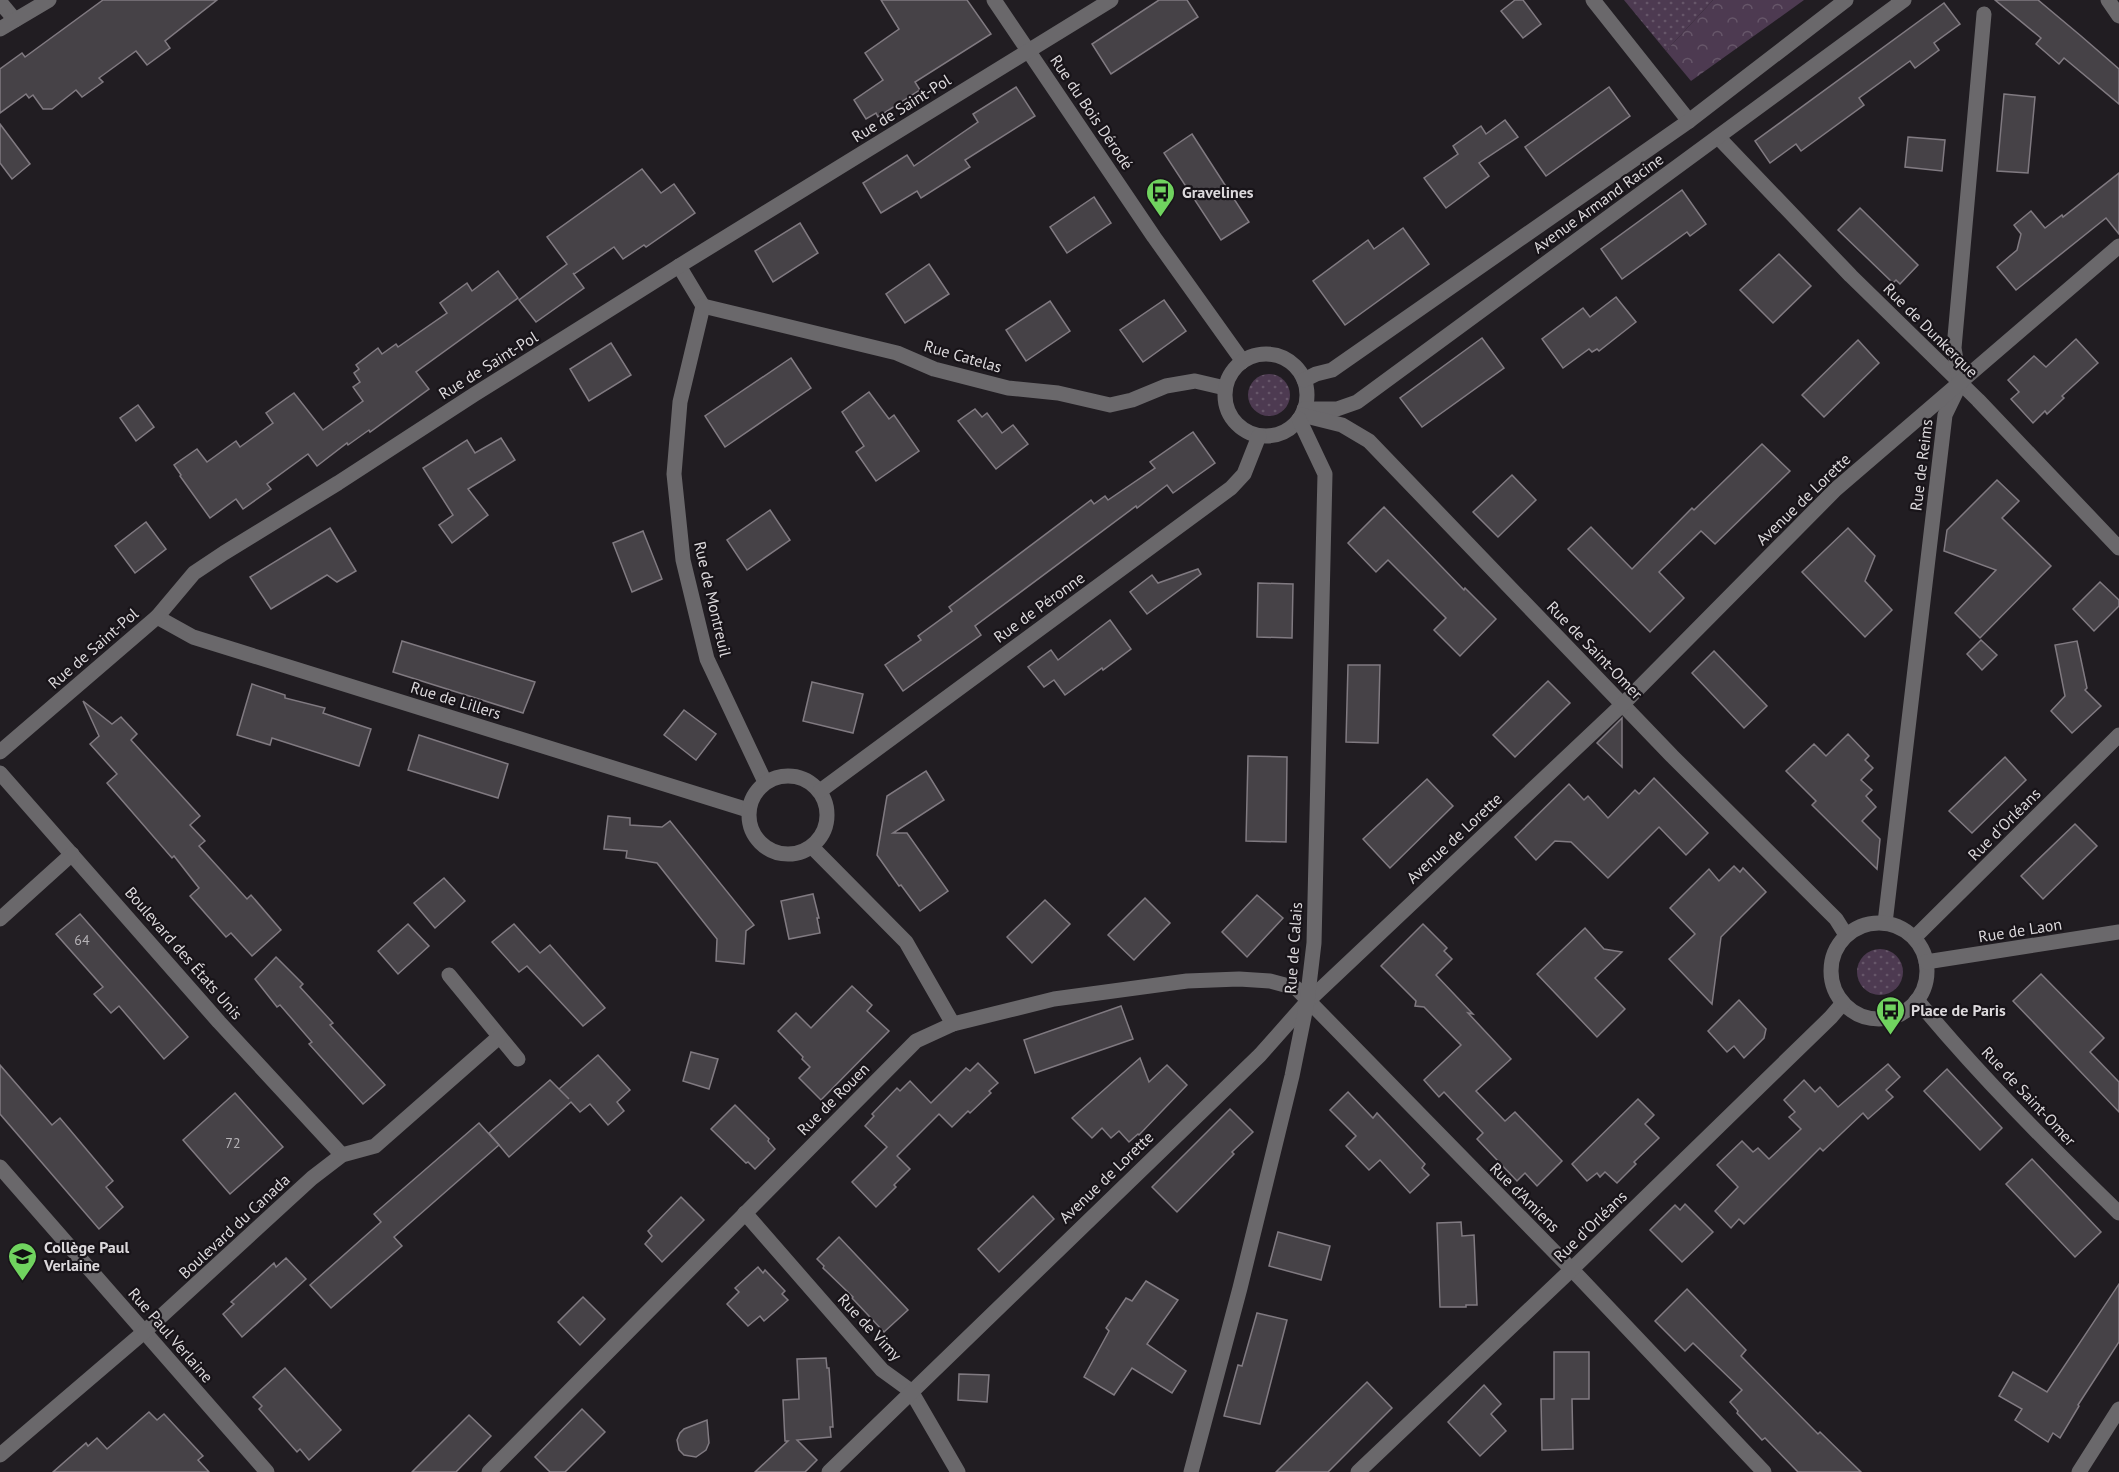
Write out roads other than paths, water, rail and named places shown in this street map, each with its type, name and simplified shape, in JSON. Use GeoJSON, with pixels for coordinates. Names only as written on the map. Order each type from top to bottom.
{"type":"FeatureCollection","features":[{"type":"Feature","properties":{"kind":"street"},"geometry":{"type":"LineString","coordinates":[[0,29],[49,0]]}},
{"type":"Feature","properties":{"kind":"street","name":"Rue du Bois Dérodé"},"geometry":{"type":"LineString","coordinates":[[994,0],[1154,237],[1242,362]]}},
{"type":"Feature","properties":{"kind":"street","name":"Rue de Saint-Pol"},"geometry":{"type":"LineString","coordinates":[[0,752],[157,617],[194,573],[679,266],[1111,0]]}},
{"type":"Feature","properties":{"kind":"street"},"geometry":{"type":"LineString","coordinates":[[1593,0],[1689,121]]}},
{"type":"Feature","properties":{"kind":"street","name":"Avenue Armand Racine"},"geometry":{"type":"LineString","coordinates":[[1304,380],[1332,370],[1689,121],[1846,0]]}},
{"type":"Feature","properties":{"kind":"street","name":"Avenue Armand Racine"},"geometry":{"type":"LineString","coordinates":[[1302,414],[1336,409],[1358,402],[1904,0]]}},
{"type":"Feature","properties":{"kind":"street"},"geometry":{"type":"LineString","coordinates":[[2108,0],[2119,16]]}},
{"type":"Feature","properties":{"kind":"street"},"geometry":{"type":"LineString","coordinates":[[2119,0],[2119,10]]}},
{"type":"Feature","properties":{"kind":"street"},"geometry":{"type":"LineString","coordinates":[[0,2],[15,20]]}},
{"type":"Feature","properties":{"kind":"street"},"geometry":{"type":"LineString","coordinates":[[1960,384],[1954,348],[1984,14]]}},
{"type":"Feature","properties":{"kind":"street","name":"Rue de Dunkerque"},"geometry":{"type":"LineString","coordinates":[[1718,137],[1851,276],[1978,400],[2119,548]]}},
{"type":"Feature","properties":{"kind":"street","name":"Avenue de Lorette"},"geometry":{"type":"LineString","coordinates":[[829,1472],[1260,1055],[1307,1002],[1623,704],[1836,489],[2119,246]]}},
{"type":"Feature","properties":{"kind":"street"},"geometry":{"type":"LineString","coordinates":[[679,266],[703,306]]}},
{"type":"Feature","properties":{"kind":"street","name":"Rue Catelas"},"geometry":{"type":"LineString","coordinates":[[703,306],[897,352],[934,369],[955,375],[1008,387],[1058,393],[1110,405],[1132,400],[1166,386],[1195,381],[1225,388]]}},
{"type":"Feature","properties":{"kind":"street","name":"Rue de Montreuil"},"geometry":{"type":"LineString","coordinates":[[703,306],[680,402],[674,474],[683,560],[707,659],[765,782]]}},
{"type":"Feature","properties":{"kind":"street"},"geometry":{"type":"LineString","coordinates":[[1270,354],[1284,359],[1296,368],[1304,380],[1307,394],[1302,414],[1288,429],[1274,435],[1259,436],[1240,427],[1232,419],[1225,399],[1225,388],[1231,373],[1242,362],[1255,356],[1270,354]]}},
{"type":"Feature","properties":{"kind":"street","name":"Rue de Reims"},"geometry":{"type":"LineString","coordinates":[[1885,923],[1945,415],[1960,384]]}},
{"type":"Feature","properties":{"kind":"street","name":"Rue de Saint-Omer"},"geometry":{"type":"LineString","coordinates":[[1302,414],[1342,426],[1369,441],[1672,756],[1836,918],[1846,935]]}},
{"type":"Feature","properties":{"kind":"street","name":"Rue de Calais"},"geometry":{"type":"LineString","coordinates":[[1191,1472],[1251,1246],[1307,1002],[1314,943],[1325,474],[1302,414]]}},
{"type":"Feature","properties":{"kind":"street","name":"Rue de Péronne"},"geometry":{"type":"LineString","coordinates":[[820,791],[1231,488],[1245,474],[1259,436]]}},
{"type":"Feature","properties":{"kind":"street","name":"Rue de Lillers"},"geometry":{"type":"LineString","coordinates":[[157,617],[193,637],[748,810]]}},
{"type":"Feature","properties":{"kind":"street","name":"Rue d'Orléans"},"geometry":{"type":"LineString","coordinates":[[1914,938],[2119,735]]}},
{"type":"Feature","properties":{"kind":"street","name":"Boulevard des États Unis"},"geometry":{"type":"LineString","coordinates":[[0,773],[219,1022],[342,1155]]}},
{"type":"Feature","properties":{"kind":"street"},"geometry":{"type":"LineString","coordinates":[[789,775],[800,777],[820,791],[827,813],[826,825],[820,838],[812,847],[795,854],[779,854],[765,848],[756,839],[750,827],[748,810],[752,796],[765,782],[789,775]]}},
{"type":"Feature","properties":{"kind":"street"},"geometry":{"type":"LineString","coordinates":[[812,847],[906,942],[953,1024]]}},
{"type":"Feature","properties":{"kind":"street"},"geometry":{"type":"LineString","coordinates":[[0,919],[72,854]]}},
{"type":"Feature","properties":{"kind":"street"},"geometry":{"type":"LineString","coordinates":[[1871,923],[1885,923],[1901,928],[1914,938],[1922,949],[1926,962],[1925,982],[1917,1000],[1904,1011],[1889,1018],[1872,1018],[1856,1013],[1843,1003],[1835,990],[1831,976],[1832,961],[1837,947],[1846,935],[1857,927],[1871,923]]}},
{"type":"Feature","properties":{"kind":"street","name":"Rue de Laon"},"geometry":{"type":"LineString","coordinates":[[1926,962],[2119,932]]}},
{"type":"Feature","properties":{"kind":"street"},"geometry":{"type":"LineString","coordinates":[[449,975],[518,1059]]}},
{"type":"Feature","properties":{"kind":"street","name":"Rue de Rouen"},"geometry":{"type":"LineString","coordinates":[[489,1472],[916,1041],[953,1024],[1054,999],[1187,981],[1239,979],[1270,981],[1296,988],[1307,1002]]}},
{"type":"Feature","properties":{"kind":"street","name":"Rue de Saint-Omer"},"geometry":{"type":"LineString","coordinates":[[1917,1000],[1947,1036],[2119,1213]]}},
{"type":"Feature","properties":{"kind":"street","name":"Rue d'Amiens"},"geometry":{"type":"LineString","coordinates":[[1307,1002],[1571,1270],[1764,1472]]}},
{"type":"Feature","properties":{"kind":"street","name":"Rue d'Orléans"},"geometry":{"type":"LineString","coordinates":[[1358,1472],[1571,1270],[1843,1003]]}},
{"type":"Feature","properties":{"kind":"street","name":"Boulevard du Canada"},"geometry":{"type":"LineString","coordinates":[[0,1455],[144,1332],[312,1178],[342,1155],[375,1146],[500,1037]]}},
{"type":"Feature","properties":{"kind":"street","name":"Rue Paul Verlaine"},"geometry":{"type":"LineString","coordinates":[[0,1167],[267,1472]]}},
{"type":"Feature","properties":{"kind":"street","name":"Rue de Vimy"},"geometry":{"type":"LineString","coordinates":[[745,1213],[882,1370],[911,1391],[958,1472]]}},
{"type":"Feature","properties":{"kind":"street"},"geometry":{"type":"LineString","coordinates":[[2079,1472],[2119,1409]]}},
{"type":"Feature","properties":{"kind":"place","name":"Gravelines"},"geometry":{"type":"Point","coordinates":[1161,218]}},
{"type":"Feature","properties":{"kind":"place","name":"Place de Paris"},"geometry":{"type":"Point","coordinates":[1890,1036]}},
{"type":"Feature","properties":{"kind":"place","name":"Collège Paul Verlaine"},"geometry":{"type":"Point","coordinates":[23,1282]}}]}
